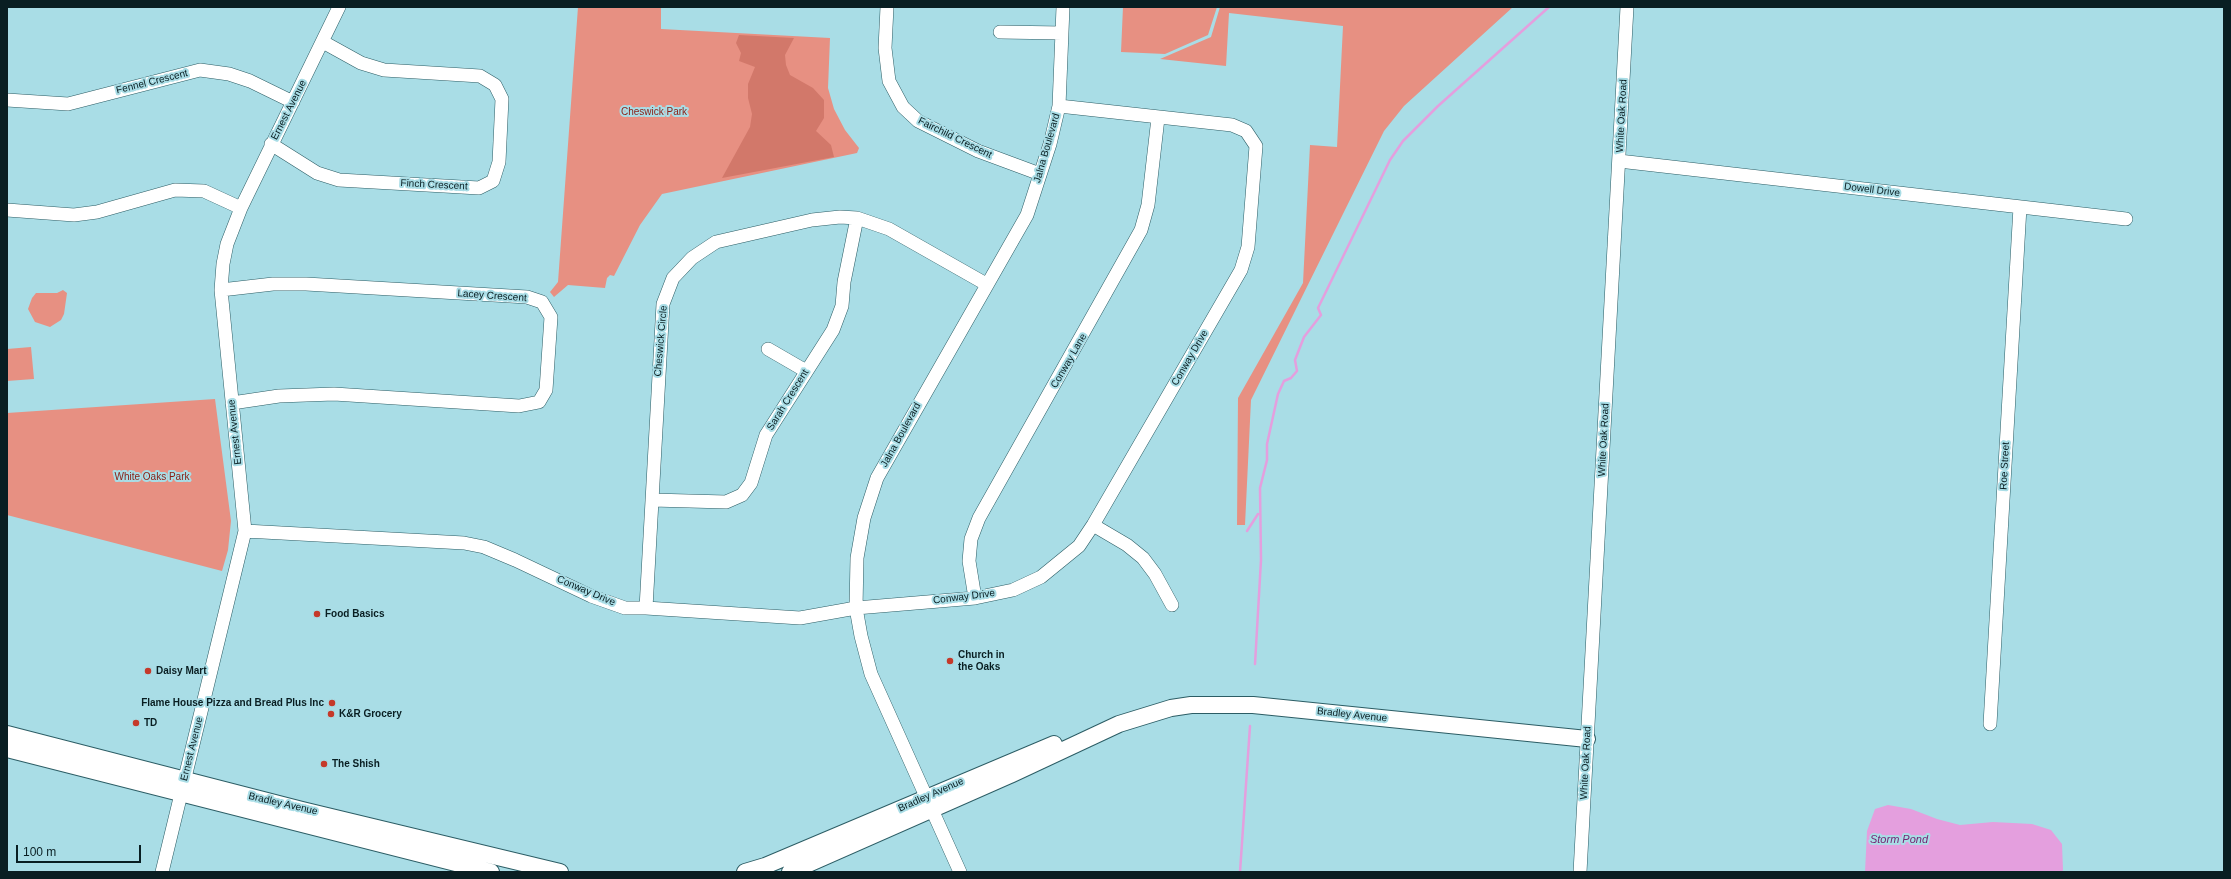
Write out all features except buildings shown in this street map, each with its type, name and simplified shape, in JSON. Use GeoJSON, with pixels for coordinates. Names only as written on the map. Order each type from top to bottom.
{"type":"FeatureCollection","features":[{"type":"Feature","properties":{"kind":"main road","name":"Bradley Avenue"},"geometry":{"type":"LineString","coordinates":[[790,872],[929,803],[996,767],[1080,734],[1172,708],[1191,705],[1233,704],[1587,739]]}},
{"type":"Feature","properties":{"kind":"main road","name":"Bradley Avenue"},"geometry":{"type":"LineString","coordinates":[[7,734],[183,787],[491,872]]}},
{"type":"Feature","properties":{"kind":"main road","name":"Bradley Avenue"},"geometry":{"type":"LineString","coordinates":[[7,749],[560,872]]}},
{"type":"Feature","properties":{"kind":"main road","name":"Bradley Avenue"},"geometry":{"type":"LineString","coordinates":[[745,872],[765,866],[929,803]]}},
{"type":"Feature","properties":{"kind":"street","name":"Ernest Avenue"},"geometry":{"type":"LineString","coordinates":[[162,872],[245,531],[221,290],[227,244],[241,208],[271,144],[323,42],[339,7]]}},
{"type":"Feature","properties":{"kind":"street","name":"Fairchild Crescent"},"geometry":{"type":"LineString","coordinates":[[887,7],[885,48],[889,81],[903,107],[918,122],[978,151],[1040,174]]}},
{"type":"Feature","properties":{"kind":"street","name":"Jalna Boulevard"},"geometry":{"type":"LineString","coordinates":[[960,872],[871,674],[861,636],[856,608],[857,558],[864,518],[877,478],[986,284],[1027,215],[1059,106],[1064,7]]}},
{"type":"Feature","properties":{"kind":"street","name":"White Oak Road"},"geometry":{"type":"LineString","coordinates":[[1580,872],[1620,161],[1627,7]]}},
{"type":"Feature","properties":{"kind":"street"},"geometry":{"type":"LineString","coordinates":[[1000,32],[1062,33]]}},
{"type":"Feature","properties":{"kind":"street","name":"Finch Crescent"},"geometry":{"type":"LineString","coordinates":[[271,144],[317,173],[339,180],[479,188],[493,181],[498,162],[502,99],[496,85],[480,76],[384,70],[361,63],[323,42]]}},
{"type":"Feature","properties":{"kind":"street","name":"Fennel Crescent"},"geometry":{"type":"LineString","coordinates":[[7,100],[68,104],[200,70],[229,74],[250,81],[293,102]]}},
{"type":"Feature","properties":{"kind":"street","name":"Conway Drive"},"geometry":{"type":"LineString","coordinates":[[245,531],[464,543],[484,547],[591,596],[625,608],[800,618],[856,608],[975,598],[1013,590],[1041,577],[1079,546],[1093,526],[1241,270],[1248,247],[1256,146],[1246,131],[1232,125],[1059,106]]}},
{"type":"Feature","properties":{"kind":"street","name":"Conway Lane"},"geometry":{"type":"LineString","coordinates":[[975,598],[969,562],[971,539],[979,518],[1141,230],[1148,205],[1158,118]]}},
{"type":"Feature","properties":{"kind":"street","name":"Dowell Drive"},"geometry":{"type":"LineString","coordinates":[[1620,161],[2126,219]]}},
{"type":"Feature","properties":{"kind":"street"},"geometry":{"type":"LineString","coordinates":[[7,210],[74,215],[97,212],[176,190],[204,190],[241,208]]}},
{"type":"Feature","properties":{"kind":"street","name":"Roe Street"},"geometry":{"type":"LineString","coordinates":[[1990,724],[2020,207]]}},
{"type":"Feature","properties":{"kind":"street","name":"Cheswick Circle"},"geometry":{"type":"LineString","coordinates":[[646,608],[660,333],[664,304],[673,278],[692,258],[716,242],[812,220],[840,217],[857,218],[889,229],[986,284]]}},
{"type":"Feature","properties":{"kind":"street","name":"Sarah Crescent"},"geometry":{"type":"LineString","coordinates":[[652,500],[726,502],[742,495],[751,483],[766,435],[833,330],[842,306],[844,282],[857,218]]}},
{"type":"Feature","properties":{"kind":"street","name":"Lacey Crescent"},"geometry":{"type":"LineString","coordinates":[[221,290],[273,284],[306,284],[527,297],[542,302],[551,317],[546,390],[539,402],[519,406],[334,394],[279,396],[232,403]]}},
{"type":"Feature","properties":{"kind":"street"},"geometry":{"type":"LineString","coordinates":[[768,349],[806,371]]}},
{"type":"Feature","properties":{"kind":"street"},"geometry":{"type":"LineString","coordinates":[[1093,526],[1127,545],[1143,558],[1155,574],[1172,605]]}},
{"type":"Feature","properties":{"kind":"green space","name":"Cheswick Park"},"geometry":{"type":"Polygon","coordinates":[[[578,7],[661,7],[661,29],[830,38],[828,88],[834,109],[845,130],[859,148],[857,153],[662,194],[640,225],[614,276],[610,275],[607,278],[605,288],[568,285],[554,297],[550,292],[558,282],[578,7]]]}},
{"type":"Feature","properties":{"kind":"green space"},"geometry":{"type":"Polygon","coordinates":[[[1123,7],[1217,7],[1208,35],[1165,54],[1121,52],[1123,7]]]}},
{"type":"Feature","properties":{"kind":"green space"},"geometry":{"type":"Polygon","coordinates":[[[1220,7],[1513,7],[1404,106],[1384,131],[1251,400],[1245,525],[1237,525],[1238,398],[1303,283],[1310,145],[1337,147],[1343,26],[1229,13],[1226,66],[1160,59],[1211,37],[1220,7]]]}},
{"type":"Feature","properties":{"kind":"green space"},"geometry":{"type":"Polygon","coordinates":[[[63,290],[67,293],[64,314],[61,320],[50,327],[35,322],[28,309],[32,298],[36,293],[57,293],[63,290]]]}},
{"type":"Feature","properties":{"kind":"green space"},"geometry":{"type":"Polygon","coordinates":[[[31,347],[34,379],[7,381],[7,349],[31,347]]]}},
{"type":"Feature","properties":{"kind":"green space","name":"White Oaks Park"},"geometry":{"type":"Polygon","coordinates":[[[215,399],[231,521],[228,550],[222,571],[7,515],[7,413],[215,399]]]}},
{"type":"Feature","properties":{"kind":"shaded area"},"geometry":{"type":"Polygon","coordinates":[[[739,35],[794,38],[785,55],[786,65],[790,75],[813,88],[824,100],[824,118],[816,131],[831,145],[834,157],[722,178],[750,127],[752,114],[748,98],[748,84],[755,67],[739,61],[741,53],[736,43],[739,35]]]}},
{"type":"Feature","properties":{"kind":"water","name":"Storm Pond"},"geometry":{"type":"Polygon","coordinates":[[[1888,805],[1911,809],[1937,819],[1960,825],[1993,822],[2032,824],[2051,830],[2062,844],[2063,870],[2062,872],[1865,872],[1867,831],[1875,809],[1888,805]]]}},
{"type":"Feature","properties":{"kind":"waterway"},"geometry":{"type":"LineString","coordinates":[[1255,664],[1261,560],[1260,488],[1267,460],[1267,444],[1278,394],[1284,381],[1291,378],[1297,371],[1295,360],[1304,337],[1321,315],[1318,308],[1390,160],[1403,141],[1438,106],[1549,7]]}},
{"type":"Feature","properties":{"kind":"waterway"},"geometry":{"type":"LineString","coordinates":[[1247,531],[1258,514]]}},
{"type":"Feature","properties":{"kind":"waterway"},"geometry":{"type":"LineString","coordinates":[[1240,872],[1250,726]]}},
{"type":"Feature","properties":{"kind":"place","name":"Food Basics"},"geometry":{"type":"Point","coordinates":[317,614]}},
{"type":"Feature","properties":{"kind":"place","name":"Church in the Oaks"},"geometry":{"type":"Point","coordinates":[950,661]}},
{"type":"Feature","properties":{"kind":"place","name":"Daisy Mart"},"geometry":{"type":"Point","coordinates":[148,671]}},
{"type":"Feature","properties":{"kind":"place","name":"Flame House Pizza and Bread Plus Inc"},"geometry":{"type":"Point","coordinates":[332,703]}},
{"type":"Feature","properties":{"kind":"place","name":"K&R Grocery"},"geometry":{"type":"Point","coordinates":[331,714]}},
{"type":"Feature","properties":{"kind":"place","name":"TD"},"geometry":{"type":"Point","coordinates":[136,723]}},
{"type":"Feature","properties":{"kind":"place","name":"The Shish"},"geometry":{"type":"Point","coordinates":[324,764]}}]}
